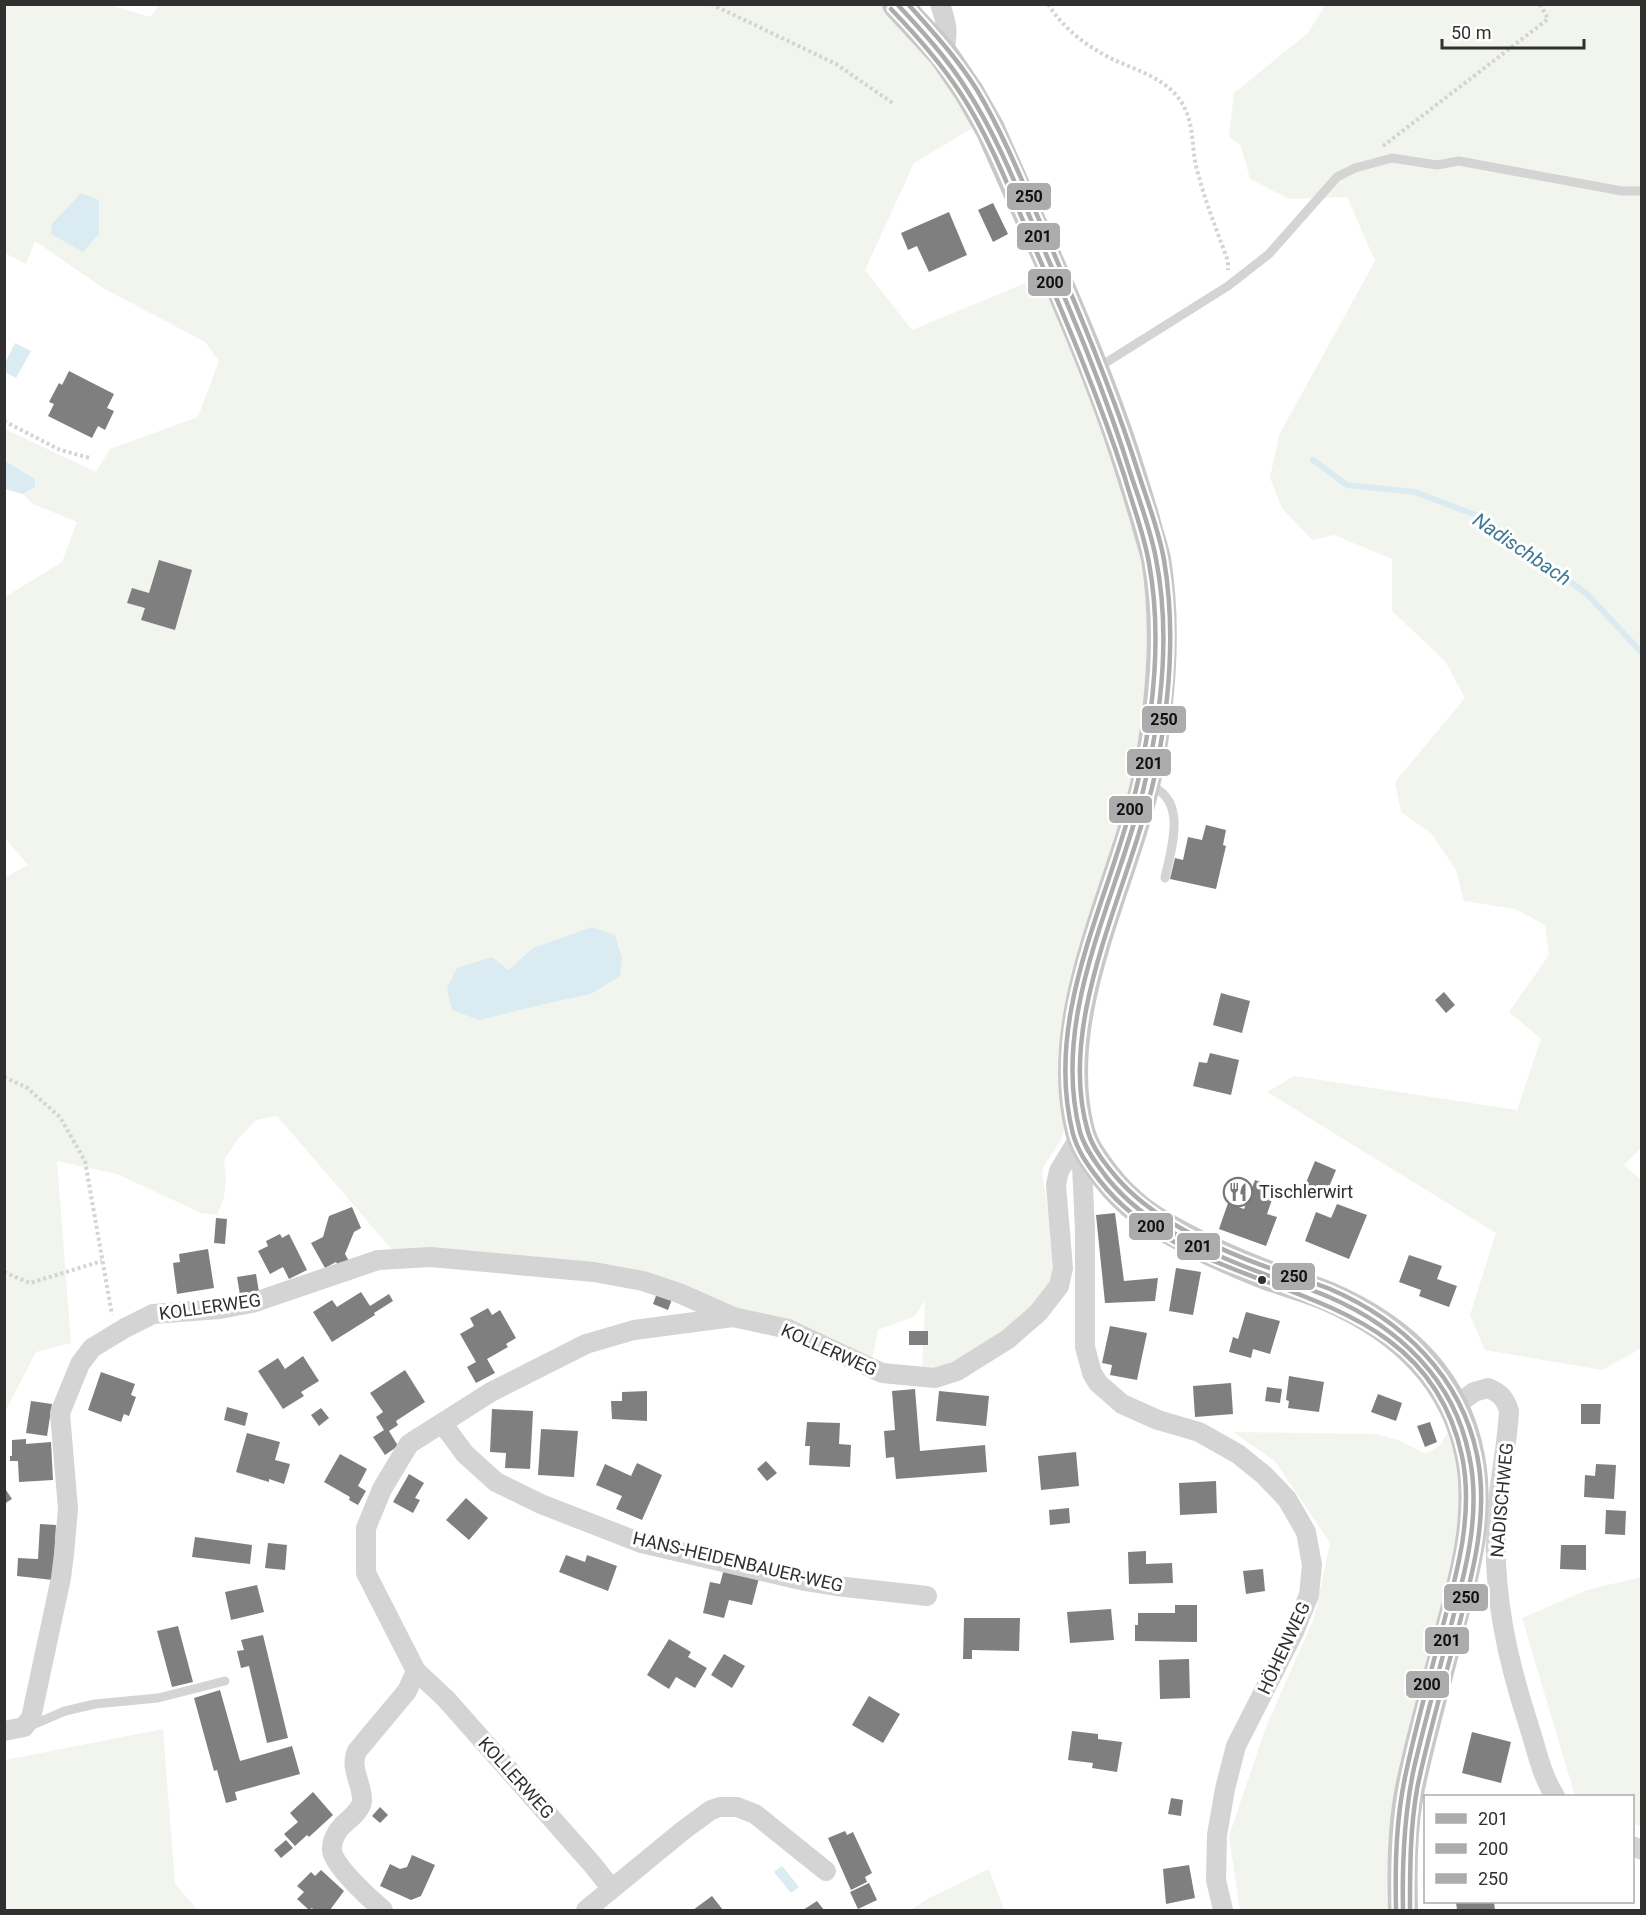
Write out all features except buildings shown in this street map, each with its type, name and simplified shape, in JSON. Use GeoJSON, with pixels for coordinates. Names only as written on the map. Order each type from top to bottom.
{"type":"FeatureCollection","features":[{"type":"Feature","properties":{"kind":"main road"},"geometry":{"type":"LineString","coordinates":[[897,4],[943,54],[969,92],[990,129],[1095,369],[1129,465],[1155,557],[1161,609],[1161,668],[1157,712],[1137,817],[1094,953],[1076,1024],[1072,1080],[1081,1135],[1090,1155],[1111,1183],[1132,1206],[1158,1224],[1237,1263],[1327,1296],[1376,1322],[1417,1354],[1431,1370],[1454,1407],[1470,1453],[1475,1496],[1464,1579],[1409,1790],[1402,1846],[1403,1911]]}},
{"type":"Feature","properties":{"kind":"street"},"geometry":{"type":"LineString","coordinates":[[940,4],[948,37],[943,54]]}},
{"type":"Feature","properties":{"kind":"street","name":"KOLLERWEG"},"geometry":{"type":"LineString","coordinates":[[14,1729],[31,1718],[61,1578],[68,1509],[60,1413],[80,1364],[92,1348],[116,1333],[153,1314],[252,1304],[378,1260],[414,1257],[524,1265],[621,1277],[664,1287],[733,1317],[788,1329],[888,1375],[929,1378],[942,1376],[957,1371],[1008,1339],[1047,1303],[1059,1286],[1062,1261],[1056,1185],[1059,1172],[1081,1135]]}},
{"type":"Feature","properties":{"kind":"street","name":"HÖHENWEG"},"geometry":{"type":"LineString","coordinates":[[1081,1135],[1085,1230],[1085,1347],[1092,1373],[1098,1383],[1122,1404],[1158,1419],[1200,1432],[1238,1454],[1287,1498],[1306,1532],[1312,1565],[1309,1595],[1294,1632],[1236,1746],[1224,1789],[1217,1835],[1216,1880],[1223,1911]]}},
{"type":"Feature","properties":{"kind":"street","name":"KOLLERWEG"},"geometry":{"type":"LineString","coordinates":[[611,1888],[446,1700],[416,1671],[366,1573],[366,1528],[382,1489],[410,1444],[509,1382],[586,1344],[615,1334],[644,1328],[733,1317]]}},
{"type":"Feature","properties":{"kind":"street","name":"NADISCHWEG"},"geometry":{"type":"LineString","coordinates":[[1454,1407],[1474,1392],[1488,1388],[1502,1395],[1509,1411],[1496,1524],[1500,1612],[1513,1675],[1545,1775],[1554,1795]]}},
{"type":"Feature","properties":{"kind":"street","name":"HANS-HEIDENBAUER-WEG"},"geometry":{"type":"LineString","coordinates":[[442,1423],[465,1454],[496,1482],[541,1504],[641,1543],[805,1581],[927,1596]]}},
{"type":"Feature","properties":{"kind":"street"},"geometry":{"type":"LineString","coordinates":[[383,1911],[360,1889],[335,1858],[332,1846],[335,1835],[362,1803],[354,1758],[357,1751],[407,1691],[416,1671]]}},
{"type":"Feature","properties":{"kind":"street"},"geometry":{"type":"LineString","coordinates":[[586,1911],[611,1888],[703,1815],[720,1807],[737,1807],[755,1814],[826,1871]]}},
{"type":"Feature","properties":{"kind":"lane"},"geometry":{"type":"LineString","coordinates":[[1095,369],[1228,286],[1269,254],[1337,177],[1355,168],[1392,158],[1437,165],[1459,161],[1622,191],[1641,190]]}},
{"type":"Feature","properties":{"kind":"lane"},"geometry":{"type":"LineString","coordinates":[[1144,784],[1164,794],[1175,820],[1175,832],[1165,878]]}},
{"type":"Feature","properties":{"kind":"lane"},"geometry":{"type":"LineString","coordinates":[[14,1729],[32,1725],[65,1711],[95,1704],[158,1698],[225,1681]]}},
{"type":"Feature","properties":{"kind":"path"},"geometry":{"type":"LineString","coordinates":[[711,4],[836,64],[894,104]]}},
{"type":"Feature","properties":{"kind":"path"},"geometry":{"type":"LineString","coordinates":[[1048,4],[1071,32],[1091,47],[1162,82],[1178,96],[1190,117],[1196,166],[1228,261],[1228,286]]}},
{"type":"Feature","properties":{"kind":"path"},"geometry":{"type":"LineString","coordinates":[[1355,168],[1548,19],[1540,4]]}},
{"type":"Feature","properties":{"kind":"path"},"geometry":{"type":"LineString","coordinates":[[4,421],[60,450],[90,458]]}},
{"type":"Feature","properties":{"kind":"path"},"geometry":{"type":"LineString","coordinates":[[4,1077],[26,1087],[60,1117],[85,1161],[116,1333]]}},
{"type":"Feature","properties":{"kind":"path"},"geometry":{"type":"LineString","coordinates":[[4,1272],[30,1283],[102,1261]]}},
{"type":"Feature","properties":{"kind":"shaded area"},"geometry":{"type":"Polygon","coordinates":[[[159,4],[879,5],[889,12],[943,76],[974,127],[914,163],[865,270],[912,330],[1026,283],[1028,290],[1046,283],[1093,400],[1121,479],[1141,560],[1149,631],[1146,692],[1137,753],[1066,1123],[1061,1140],[1044,1166],[1042,1174],[1057,1273],[1043,1299],[972,1357],[922,1372],[925,1300],[915,1316],[878,1330],[871,1363],[669,1282],[394,1252],[277,1116],[256,1120],[237,1140],[224,1160],[226,1179],[224,1198],[217,1215],[201,1213],[117,1174],[57,1161],[71,1343],[36,1352],[5,1412],[4,878],[28,865],[5,838],[5,597],[62,562],[77,522],[33,504],[23,494],[35,487],[35,479],[5,460],[5,429],[96,472],[110,449],[198,417],[219,361],[205,342],[103,288],[35,241],[26,264],[5,253],[4,5],[109,5],[151,17],[159,4]],[[492,957],[549,1003],[591,994],[509,970],[492,957]]]}},
{"type":"Feature","properties":{"kind":"shaded area"},"geometry":{"type":"Polygon","coordinates":[[[1325,5],[1641,5],[1642,1147],[1624,1165],[1641,1180],[1642,1348],[1602,1370],[1485,1350],[1470,1315],[1496,1233],[1267,1092],[1294,1076],[1517,1110],[1541,1039],[1509,1012],[1549,955],[1545,925],[1515,909],[1464,901],[1456,870],[1431,833],[1401,812],[1395,782],[1465,698],[1445,661],[1392,611],[1392,559],[1334,535],[1312,540],[1282,508],[1270,478],[1279,435],[1375,261],[1347,197],[1289,199],[1250,179],[1241,146],[1229,136],[1234,93],[1308,33],[1325,5]]]}},
{"type":"Feature","properties":{"kind":"shaded area"},"geometry":{"type":"Polygon","coordinates":[[[81,193],[99,200],[99,234],[83,252],[51,234],[52,224],[81,193]]]}},
{"type":"Feature","properties":{"kind":"shaded area"},"geometry":{"type":"Polygon","coordinates":[[[15,343],[31,351],[16,378],[5,372],[5,363],[15,343]]]}},
{"type":"Feature","properties":{"kind":"shaded area"},"geometry":{"type":"Polygon","coordinates":[[[4,460],[35,479],[35,487],[23,494],[5,489],[4,460]]]}},
{"type":"Feature","properties":{"kind":"shaded area"},"geometry":{"type":"Polygon","coordinates":[[[592,927],[615,935],[622,958],[620,976],[591,994],[479,1020],[452,1010],[447,988],[457,968],[492,957],[509,970],[533,948],[592,927]]]}},
{"type":"Feature","properties":{"kind":"shaded area"},"geometry":{"type":"Polygon","coordinates":[[[1451,1427],[1463,1505],[1395,1910],[1240,1910],[1229,1836],[1266,1727],[1314,1618],[1330,1543],[1275,1461],[1233,1432],[1376,1434],[1398,1440],[1426,1454],[1440,1445],[1451,1427]]]}},
{"type":"Feature","properties":{"kind":"shaded area"},"geometry":{"type":"Polygon","coordinates":[[[1642,1577],[1641,1827],[1634,1824],[1634,1795],[1575,1795],[1522,1618],[1587,1590],[1642,1577]]]}},
{"type":"Feature","properties":{"kind":"shaded area"},"geometry":{"type":"Polygon","coordinates":[[[163,1729],[175,1884],[198,1910],[5,1910],[5,1760],[163,1729]]]}},
{"type":"Feature","properties":{"kind":"shaded area"},"geometry":{"type":"Polygon","coordinates":[[[782,1866],[799,1887],[791,1893],[774,1872],[782,1866]]]}},
{"type":"Feature","properties":{"kind":"shaded area"},"geometry":{"type":"Polygon","coordinates":[[[989,1869],[1004,1910],[911,1910],[927,1899],[989,1869]]]}},
{"type":"Feature","properties":{"kind":"waterway","name":"Nadischbach"},"geometry":{"type":"LineString","coordinates":[[1313,460],[1347,485],[1415,492],[1481,517],[1587,594],[1642,653]]}},
{"type":"Feature","properties":{"kind":"transit line","name":"201"},"geometry":{"type":"LineString","coordinates":[[897,4],[959,78],[978,108],[1006,162],[1100,385],[1145,517],[1156,559],[1163,613],[1160,697],[1152,752],[1135,821],[1092,953],[1081,997],[1074,1042],[1073,1087],[1082,1138],[1108,1179],[1124,1196],[1160,1225],[1224,1258],[1329,1297],[1354,1309],[1400,1340],[1436,1380],[1450,1402],[1462,1428],[1473,1477],[1473,1521],[1461,1586],[1414,1768],[1404,1839],[1403,1910]]}},
{"type":"Feature","properties":{"kind":"transit line","name":"250"},"geometry":{"type":"LineString","coordinates":[[908,4],[969,78],[1008,148],[1109,389],[1153,517],[1164,560],[1170,614],[1169,670],[1164,725],[1143,821],[1100,954],[1088,1000],[1081,1045],[1080,1089],[1090,1138],[1117,1178],[1151,1209],[1171,1222],[1235,1255],[1330,1289],[1381,1317],[1404,1334],[1442,1376],[1457,1400],[1469,1426],[1477,1455],[1481,1499],[1478,1543],[1417,1789],[1410,1864],[1410,1910]]}},
{"type":"Feature","properties":{"kind":"transit line","name":"200"},"geometry":{"type":"LineString","coordinates":[[891,9],[928,50],[953,83],[993,152],[1095,392],[1125,478],[1149,563],[1155,617],[1155,645],[1152,700],[1144,755],[1126,824],[1084,955],[1073,999],[1066,1044],[1066,1089],[1075,1141],[1084,1159],[1100,1181],[1143,1222],[1193,1252],[1304,1296],[1356,1320],[1403,1352],[1439,1395],[1462,1456],[1466,1500],[1462,1543],[1403,1786],[1397,1839],[1396,1910]]}},
{"type":"Feature","properties":{"kind":"place","name":"Tischlerwirt"},"geometry":{"type":"Point","coordinates":[1238,1192]}}]}
